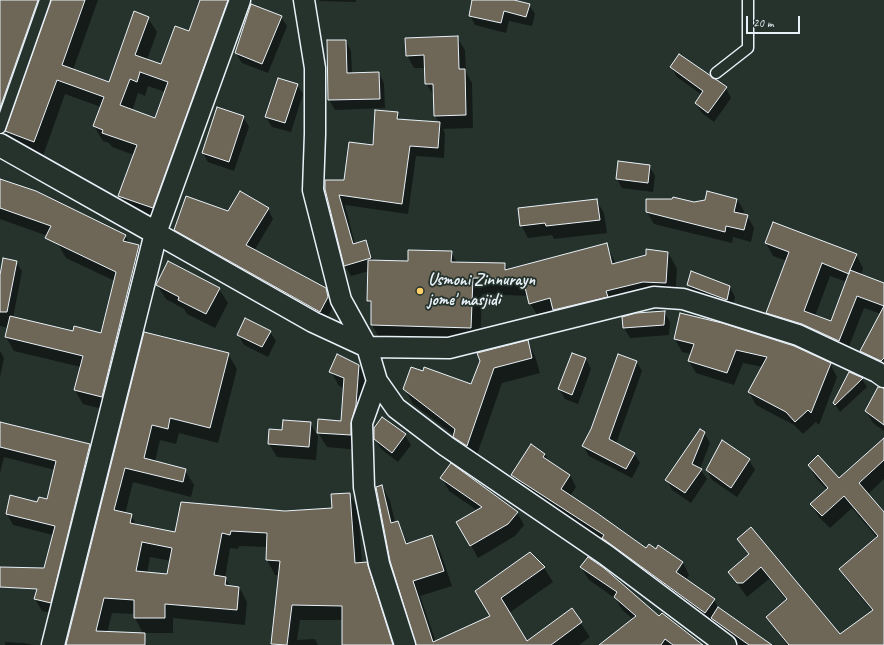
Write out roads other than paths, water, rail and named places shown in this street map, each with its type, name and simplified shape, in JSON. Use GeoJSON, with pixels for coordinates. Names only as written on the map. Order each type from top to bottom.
{"type":"FeatureCollection","features":[{"type":"Feature","properties":{"kind":"street"},"geometry":{"type":"LineString","coordinates":[[53,645],[156,233],[240,0]]}},
{"type":"Feature","properties":{"kind":"street"},"geometry":{"type":"LineString","coordinates":[[304,0],[315,68],[313,190],[341,300],[367,347],[376,381],[396,408],[446,446],[606,555],[726,645]]}},
{"type":"Feature","properties":{"kind":"street"},"geometry":{"type":"LineString","coordinates":[[0,145],[313,322],[367,347],[449,348],[654,297],[683,299],[798,335],[877,372],[884,377]]}},
{"type":"Feature","properties":{"kind":"street"},"geometry":{"type":"LineString","coordinates":[[376,381],[362,423],[364,487],[379,564],[405,645]]}},
{"type":"Feature","properties":{"kind":"lane"},"geometry":{"type":"LineString","coordinates":[[0,128],[45,0]]}},
{"type":"Feature","properties":{"kind":"lane"},"geometry":{"type":"LineString","coordinates":[[716,73],[748,48],[748,0]]}},
{"type":"Feature","properties":{"kind":"place","name":"Usmoni Zinnurayn jome' masjidi"},"geometry":{"type":"Point","coordinates":[420,291]}}]}
